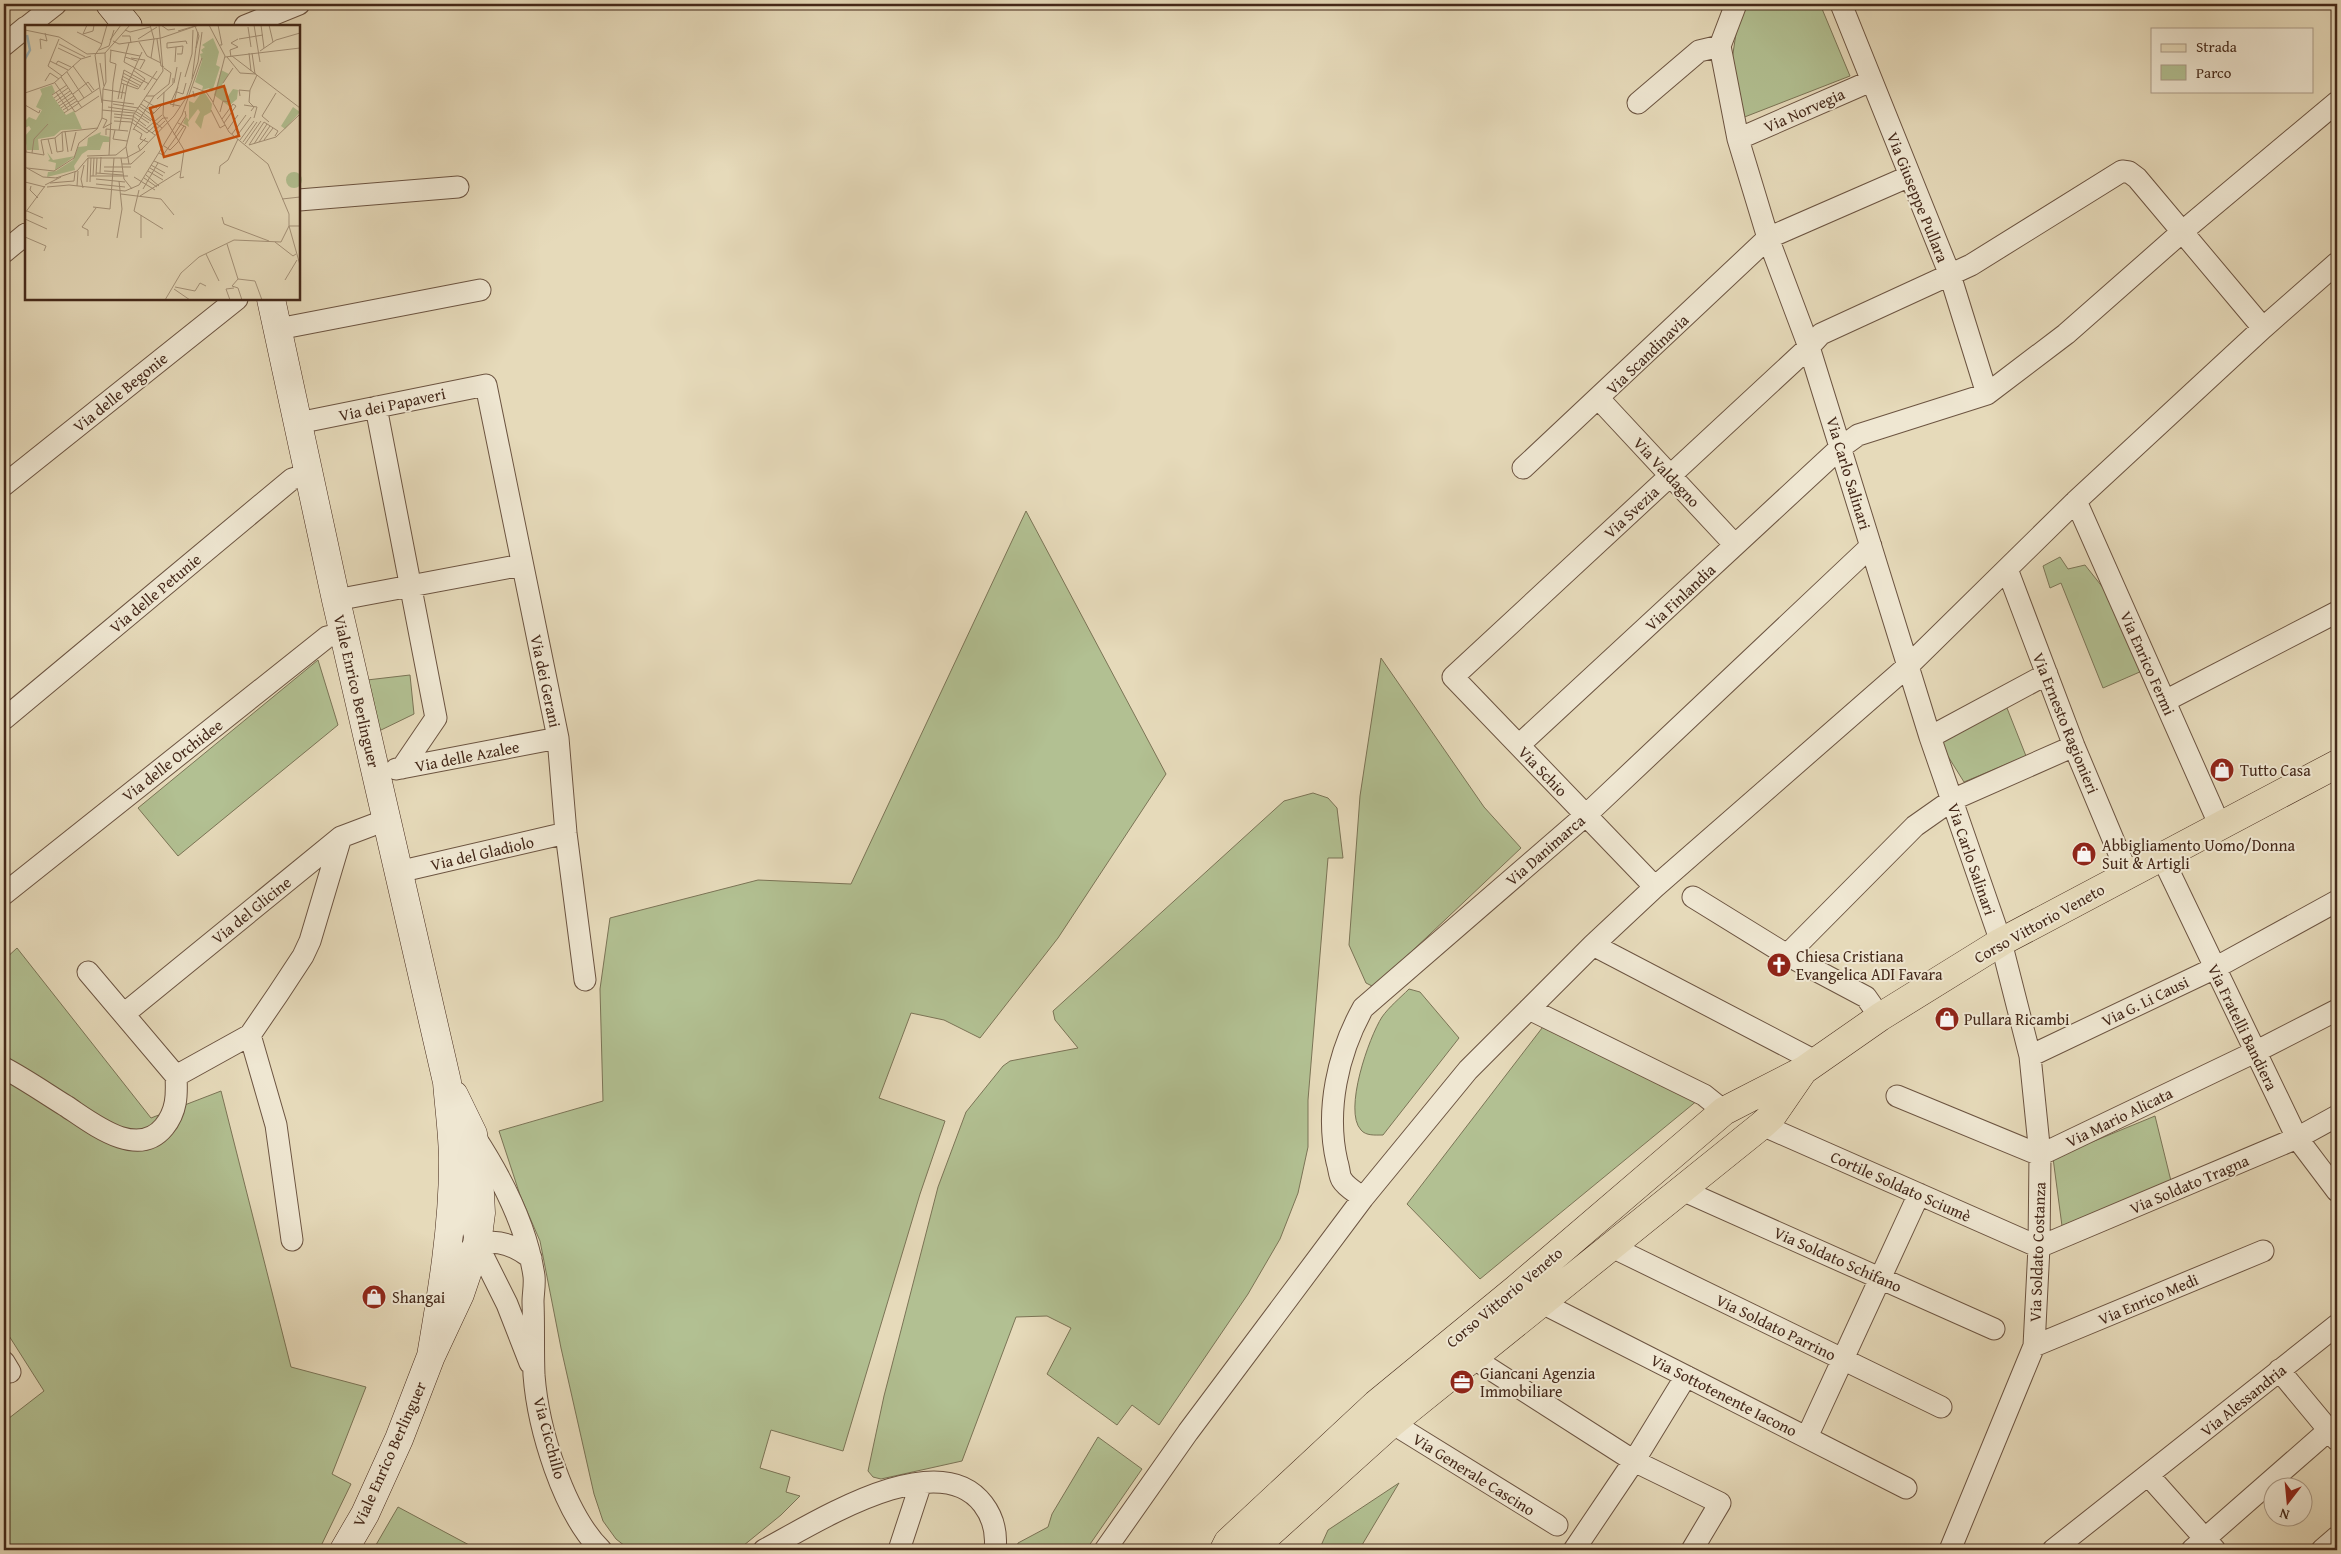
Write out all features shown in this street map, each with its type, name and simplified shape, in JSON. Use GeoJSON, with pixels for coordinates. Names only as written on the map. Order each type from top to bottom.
{"type":"FeatureCollection","features":[{"type":"Feature","properties":{"kind":"main road"},"geometry":{"type":"LineString","coordinates":[[110,4],[127,25]]}},
{"type":"Feature","properties":{"kind":"main road","name":"Viale Enrico Berlinguer"},"geometry":{"type":"LineString","coordinates":[[271,300],[336,600],[447,1082]]}},
{"type":"Feature","properties":{"kind":"main road","name":"Corso Vittorio Veneto"},"geometry":{"type":"LineString","coordinates":[[1224,1550],[1228,1542],[1376,1404],[1516,1288],[1724,1110],[1811,1066],[1880,1016],[2001,942],[2337,764]]}},
{"type":"Feature","properties":{"kind":"main road","name":"Corso Vittorio Veneto"},"geometry":{"type":"LineString","coordinates":[[1251,1550],[1392,1423],[1762,1125],[1772,1116],[1811,1066]]}},
{"type":"Feature","properties":{"kind":"main road"},"geometry":{"type":"LineString","coordinates":[[431,1356],[460,1294],[477,1244],[481,1213],[480,1184],[473,1134],[447,1082]]}},
{"type":"Feature","properties":{"kind":"main road"},"geometry":{"type":"LineString","coordinates":[[431,1356],[445,1270],[453,1162],[447,1082]]}},
{"type":"Feature","properties":{"kind":"main road","name":"Viale Enrico Berlinguer"},"geometry":{"type":"LineString","coordinates":[[344,1550],[365,1514],[391,1456],[431,1356]]}},
{"type":"Feature","properties":{"kind":"street"},"geometry":{"type":"LineString","coordinates":[[30,25],[56,4]]}},
{"type":"Feature","properties":{"kind":"street"},"geometry":{"type":"LineString","coordinates":[[247,25],[299,4]]}},
{"type":"Feature","properties":{"kind":"street"},"geometry":{"type":"LineString","coordinates":[[1638,103],[1698,51],[1720,46],[1736,4]]}},
{"type":"Feature","properties":{"kind":"street","name":"Via Giuseppe Pullara"},"geometry":{"type":"LineString","coordinates":[[1841,4],[1950,275],[1987,394]]}},
{"type":"Feature","properties":{"kind":"street"},"geometry":{"type":"LineString","coordinates":[[4,45],[25,29]]}},
{"type":"Feature","properties":{"kind":"street","name":"Via Carlo Salinari"},"geometry":{"type":"LineString","coordinates":[[1720,46],[1738,139],[1768,238],[1810,347],[1930,737],[2001,942]]}},
{"type":"Feature","properties":{"kind":"street","name":"Via Norvegia"},"geometry":{"type":"LineString","coordinates":[[1738,139],[1871,81]]}},
{"type":"Feature","properties":{"kind":"street","name":"Via Finlandia"},"geometry":{"type":"LineString","coordinates":[[1519,745],[1840,448],[1858,435],[1987,394],[2066,334],[2183,230],[2337,102]]}},
{"type":"Feature","properties":{"kind":"street","name":"Via Svezia"},"geometry":{"type":"LineString","coordinates":[[1452,677],[1810,347],[1821,334],[1971,265],[2122,170],[2129,172],[2137,178],[2183,230]]}},
{"type":"Feature","properties":{"kind":"street"},"geometry":{"type":"LineString","coordinates":[[1768,238],[1910,176]]}},
{"type":"Feature","properties":{"kind":"street"},"geometry":{"type":"LineString","coordinates":[[300,200],[458,187]]}},
{"type":"Feature","properties":{"kind":"street"},"geometry":{"type":"LineString","coordinates":[[2183,230],[2264,328]]}},
{"type":"Feature","properties":{"kind":"street"},"geometry":{"type":"LineString","coordinates":[[4,252],[25,235]]}},
{"type":"Feature","properties":{"kind":"street","name":"Via Scandinavia"},"geometry":{"type":"LineString","coordinates":[[1523,468],[1599,399],[1768,238]]}},
{"type":"Feature","properties":{"kind":"street"},"geometry":{"type":"LineString","coordinates":[[1105,1550],[1188,1432],[1362,1198],[1468,1070],[1593,945],[1655,887],[1909,665],[2076,500],[2337,263]]}},
{"type":"Feature","properties":{"kind":"street"},"geometry":{"type":"LineString","coordinates":[[278,329],[480,290]]}},
{"type":"Feature","properties":{"kind":"street","name":"Via delle Begonie"},"geometry":{"type":"LineString","coordinates":[[4,485],[236,300]]}},
{"type":"Feature","properties":{"kind":"street","name":"Via dei Papaveri"},"geometry":{"type":"LineString","coordinates":[[298,423],[486,384]]}},
{"type":"Feature","properties":{"kind":"street","name":"Via dei Gerani"},"geometry":{"type":"LineString","coordinates":[[486,384],[558,738],[566,833],[585,980]]}},
{"type":"Feature","properties":{"kind":"street","name":"Via Valdagno"},"geometry":{"type":"LineString","coordinates":[[1599,399],[1735,545]]}},
{"type":"Feature","properties":{"kind":"street"},"geometry":{"type":"LineString","coordinates":[[376,407],[409,586],[436,718],[402,768]]}},
{"type":"Feature","properties":{"kind":"street","name":"Via delle Petunie"},"geometry":{"type":"LineString","coordinates":[[4,719],[292,479],[309,474]]}},
{"type":"Feature","properties":{"kind":"street","name":"Via Enrico Fermi"},"geometry":{"type":"LineString","coordinates":[[2076,500],[2220,826]]}},
{"type":"Feature","properties":{"kind":"street","name":"Via Danimarca"},"geometry":{"type":"LineString","coordinates":[[1362,1198],[1342,1181],[1335,1152],[1334,1113],[1341,1061],[1350,1031],[1363,1008],[1586,815],[1871,546]]}},
{"type":"Feature","properties":{"kind":"street"},"geometry":{"type":"LineString","coordinates":[[336,600],[522,565]]}},
{"type":"Feature","properties":{"kind":"street","name":"Via Ernesto Ragionieri"},"geometry":{"type":"LineString","coordinates":[[2007,569],[2074,746],[2128,875]]}},
{"type":"Feature","properties":{"kind":"street"},"geometry":{"type":"LineString","coordinates":[[2165,700],[2337,612]]}},
{"type":"Feature","properties":{"kind":"street","name":"Via delle Orchidee"},"geometry":{"type":"LineString","coordinates":[[4,894],[327,637],[344,633]]}},
{"type":"Feature","properties":{"kind":"street"},"geometry":{"type":"LineString","coordinates":[[1930,737],[2046,674]]}},
{"type":"Feature","properties":{"kind":"street","name":"Via Schio"},"geometry":{"type":"LineString","coordinates":[[1452,677],[1655,887]]}},
{"type":"Feature","properties":{"kind":"street","name":"Via delle Azalee"},"geometry":{"type":"LineString","coordinates":[[376,773],[558,738]]}},
{"type":"Feature","properties":{"kind":"street"},"geometry":{"type":"LineString","coordinates":[[1787,955],[1915,826],[1952,800],[2074,746]]}},
{"type":"Feature","properties":{"kind":"street","name":"Via del Glicine"},"geometry":{"type":"LineString","coordinates":[[124,1014],[340,837],[386,820]]}},
{"type":"Feature","properties":{"kind":"street","name":"Via del Gladiolo"},"geometry":{"type":"LineString","coordinates":[[398,872],[566,833]]}},
{"type":"Feature","properties":{"kind":"street"},"geometry":{"type":"LineString","coordinates":[[176,1076],[250,1035],[303,956],[310,941],[340,837]]}},
{"type":"Feature","properties":{"kind":"street","name":"Via Fratelli Bandiera"},"geometry":{"type":"LineString","coordinates":[[2162,857],[2297,1138],[2337,1191]]}},
{"type":"Feature","properties":{"kind":"street"},"geometry":{"type":"LineString","coordinates":[[1693,897],[1787,955],[1866,997],[1880,1016]]}},
{"type":"Feature","properties":{"kind":"street","name":"Via G. Li Causi"},"geometry":{"type":"LineString","coordinates":[[2030,1056],[2215,968],[2337,901]]}},
{"type":"Feature","properties":{"kind":"street","name":"Via Soldato Costanza"},"geometry":{"type":"LineString","coordinates":[[1954,1549],[2034,1346],[2039,1248],[2040,1155],[2030,1056],[2001,942]]}},
{"type":"Feature","properties":{"kind":"street"},"geometry":{"type":"LineString","coordinates":[[1593,945],[1811,1066]]}},
{"type":"Feature","properties":{"kind":"street"},"geometry":{"type":"LineString","coordinates":[[4,1068],[109,1133],[136,1140],[148,1139],[157,1135],[174,1110],[177,1096],[176,1076],[88,972]]}},
{"type":"Feature","properties":{"kind":"street"},"geometry":{"type":"LineString","coordinates":[[1529,1009],[1704,1095],[1724,1110]]}},
{"type":"Feature","properties":{"kind":"street","name":"Via Mario Alicata"},"geometry":{"type":"LineString","coordinates":[[2040,1155],[2255,1052],[2337,1010]]}},
{"type":"Feature","properties":{"kind":"street"},"geometry":{"type":"LineString","coordinates":[[250,1035],[276,1125],[292,1240]]}},
{"type":"Feature","properties":{"kind":"street"},"geometry":{"type":"LineString","coordinates":[[1897,1096],[2040,1155]]}},
{"type":"Feature","properties":{"kind":"street","name":"Via Soldato Tragna"},"geometry":{"type":"LineString","coordinates":[[2039,1248],[2297,1138],[2337,1116]]}},
{"type":"Feature","properties":{"kind":"street","name":"Cortile Soldato Sciumè"},"geometry":{"type":"LineString","coordinates":[[1762,1125],[2039,1248]]}},
{"type":"Feature","properties":{"kind":"street"},"geometry":{"type":"LineString","coordinates":[[473,1134],[497,1170],[507,1190],[531,1258],[534,1278],[534,1375]]}},
{"type":"Feature","properties":{"kind":"street"},"geometry":{"type":"LineString","coordinates":[[453,1162],[477,1244],[507,1304],[534,1375]]}},
{"type":"Feature","properties":{"kind":"street","name":"Via Soldato Schifano"},"geometry":{"type":"LineString","coordinates":[[1682,1190],[1994,1329]]}},
{"type":"Feature","properties":{"kind":"street"},"geometry":{"type":"LineString","coordinates":[[1807,1437],[1919,1194]]}},
{"type":"Feature","properties":{"kind":"street"},"geometry":{"type":"LineString","coordinates":[[445,1270],[477,1244],[502,1242],[518,1248],[531,1258]]}},
{"type":"Feature","properties":{"kind":"street","name":"Via Soldato Parrino"},"geometry":{"type":"LineString","coordinates":[[1612,1247],[1941,1407]]}},
{"type":"Feature","properties":{"kind":"street","name":"Via Enrico Medi"},"geometry":{"type":"LineString","coordinates":[[2034,1346],[2263,1251]]}},
{"type":"Feature","properties":{"kind":"street","name":"Via Sottotenente Iacono"},"geometry":{"type":"LineString","coordinates":[[1542,1303],[1906,1488]]}},
{"type":"Feature","properties":{"kind":"street","name":"Via Alessandria"},"geometry":{"type":"LineString","coordinates":[[2053,1550],[2149,1476],[2337,1325]]}},
{"type":"Feature","properties":{"kind":"street"},"geometry":{"type":"LineString","coordinates":[[1473,1358],[1634,1461],[1720,1503],[1692,1550]]}},
{"type":"Feature","properties":{"kind":"street"},"geometry":{"type":"LineString","coordinates":[[2149,1476],[2204,1546],[2333,1435],[2279,1370]]}},
{"type":"Feature","properties":{"kind":"street","name":"Via Cicchillo"},"geometry":{"type":"LineString","coordinates":[[534,1375],[539,1411],[555,1468],[580,1524],[601,1550]]}},
{"type":"Feature","properties":{"kind":"street"},"geometry":{"type":"LineString","coordinates":[[1574,1550],[1634,1461],[1686,1376]]}},
{"type":"Feature","properties":{"kind":"street","name":"Via Generale Cascino"},"geometry":{"type":"LineString","coordinates":[[1392,1423],[1557,1525]]}},
{"type":"Feature","properties":{"kind":"street"},"geometry":{"type":"LineString","coordinates":[[899,1550],[921,1483]]}},
{"type":"Feature","properties":{"kind":"street"},"geometry":{"type":"LineString","coordinates":[[764,1550],[864,1498],[880,1492],[921,1483],[950,1483],[971,1492],[986,1508],[994,1525],[995,1550]]}},
{"type":"Feature","properties":{"kind":"street"},"geometry":{"type":"LineString","coordinates":[[2322,1550],[2337,1537]]}},
{"type":"Feature","properties":{"kind":"green space"},"geometry":{"type":"Polygon","coordinates":[[[1745,4],[1820,4],[1850,76],[1742,118],[1732,60],[1738,20],[1745,4]]]}},
{"type":"Feature","properties":{"kind":"green space"},"geometry":{"type":"Polygon","coordinates":[[[1026,511],[1166,774],[1058,938],[980,1038],[944,1020],[911,1013],[879,1098],[945,1121],[920,1194],[843,1451],[771,1430],[760,1468],[790,1477],[786,1492],[800,1496],[781,1515],[738,1550],[630,1550],[616,1539],[603,1521],[594,1494],[561,1348],[540,1241],[520,1195],[499,1131],[603,1101],[600,989],[610,918],[758,880],[851,884],[1026,511]]]}},
{"type":"Feature","properties":{"kind":"green space"},"geometry":{"type":"Polygon","coordinates":[[[2060,557],[2068,569],[2085,565],[2104,589],[2142,671],[2103,688],[2061,583],[2050,588],[2043,566],[2060,557]]]}},
{"type":"Feature","properties":{"kind":"green space"},"geometry":{"type":"Polygon","coordinates":[[[1381,658],[1484,807],[1521,848],[1374,987],[1366,983],[1349,945],[1360,796],[1381,658]]]}},
{"type":"Feature","properties":{"kind":"green space"},"geometry":{"type":"Polygon","coordinates":[[[318,660],[338,725],[178,856],[138,808],[318,660]]]}},
{"type":"Feature","properties":{"kind":"green space"},"geometry":{"type":"Polygon","coordinates":[[[410,675],[414,714],[379,731],[367,680],[410,675]]]}},
{"type":"Feature","properties":{"kind":"green space"},"geometry":{"type":"Polygon","coordinates":[[[2005,703],[2026,756],[1964,782],[1936,737],[2005,703]]]}},
{"type":"Feature","properties":{"kind":"green space"},"geometry":{"type":"Polygon","coordinates":[[[1313,793],[1328,798],[1337,808],[1343,858],[1328,858],[1308,1100],[1308,1147],[1298,1193],[1280,1239],[1248,1294],[1159,1425],[1132,1405],[1117,1425],[1047,1374],[1071,1328],[1047,1316],[1016,1317],[962,1461],[881,1479],[873,1477],[868,1471],[884,1396],[938,1187],[966,1112],[1003,1066],[1010,1061],[1078,1048],[1055,1020],[1053,1011],[1284,801],[1313,793]]]}},
{"type":"Feature","properties":{"kind":"green space"},"geometry":{"type":"Polygon","coordinates":[[[17,948],[151,1118],[221,1091],[291,1367],[366,1387],[332,1474],[351,1484],[319,1550],[14,1550],[4,1536],[4,1422],[44,1391],[4,1328],[4,960],[17,948]]]}},
{"type":"Feature","properties":{"kind":"green space"},"geometry":{"type":"Polygon","coordinates":[[[1409,989],[1420,992],[1459,1038],[1383,1135],[1368,1134],[1361,1130],[1356,1121],[1356,1091],[1360,1074],[1371,1040],[1382,1017],[1409,989]]]}},
{"type":"Feature","properties":{"kind":"green space"},"geometry":{"type":"Polygon","coordinates":[[[1549,1019],[1704,1095],[1480,1279],[1407,1204],[1549,1019]]]}},
{"type":"Feature","properties":{"kind":"green space"},"geometry":{"type":"Polygon","coordinates":[[[2155,1116],[2171,1181],[2062,1226],[2053,1158],[2155,1116]]]}},
{"type":"Feature","properties":{"kind":"green space"},"geometry":{"type":"Polygon","coordinates":[[[1098,1437],[1142,1469],[1086,1550],[1016,1550],[1018,1543],[1048,1527],[1052,1514],[1098,1437]]]}},
{"type":"Feature","properties":{"kind":"green space"},"geometry":{"type":"Polygon","coordinates":[[[1399,1483],[1359,1550],[1319,1550],[1328,1530],[1399,1483]]]}},
{"type":"Feature","properties":{"kind":"green space"},"geometry":{"type":"Polygon","coordinates":[[[398,1507],[471,1546],[468,1550],[373,1550],[398,1507]]]}},
{"type":"Feature","properties":{"kind":"place","name":"Tutto Casa"},"geometry":{"type":"Point","coordinates":[2222,770]}},
{"type":"Feature","properties":{"kind":"place","name":"Abbigliamento Uomo/Donna Suit & Artigli"},"geometry":{"type":"Point","coordinates":[2084,854]}},
{"type":"Feature","properties":{"kind":"place","name":"Chiesa Cristiana Evangelica ADI Favara"},"geometry":{"type":"Point","coordinates":[1779,965]}},
{"type":"Feature","properties":{"kind":"place","name":"Pullara Ricambi"},"geometry":{"type":"Point","coordinates":[1947,1019]}},
{"type":"Feature","properties":{"kind":"place","name":"Shangai"},"geometry":{"type":"Point","coordinates":[374,1297]}},
{"type":"Feature","properties":{"kind":"place","name":"Giancani Agenzia Immobiliare"},"geometry":{"type":"Point","coordinates":[1462,1382]}}]}
